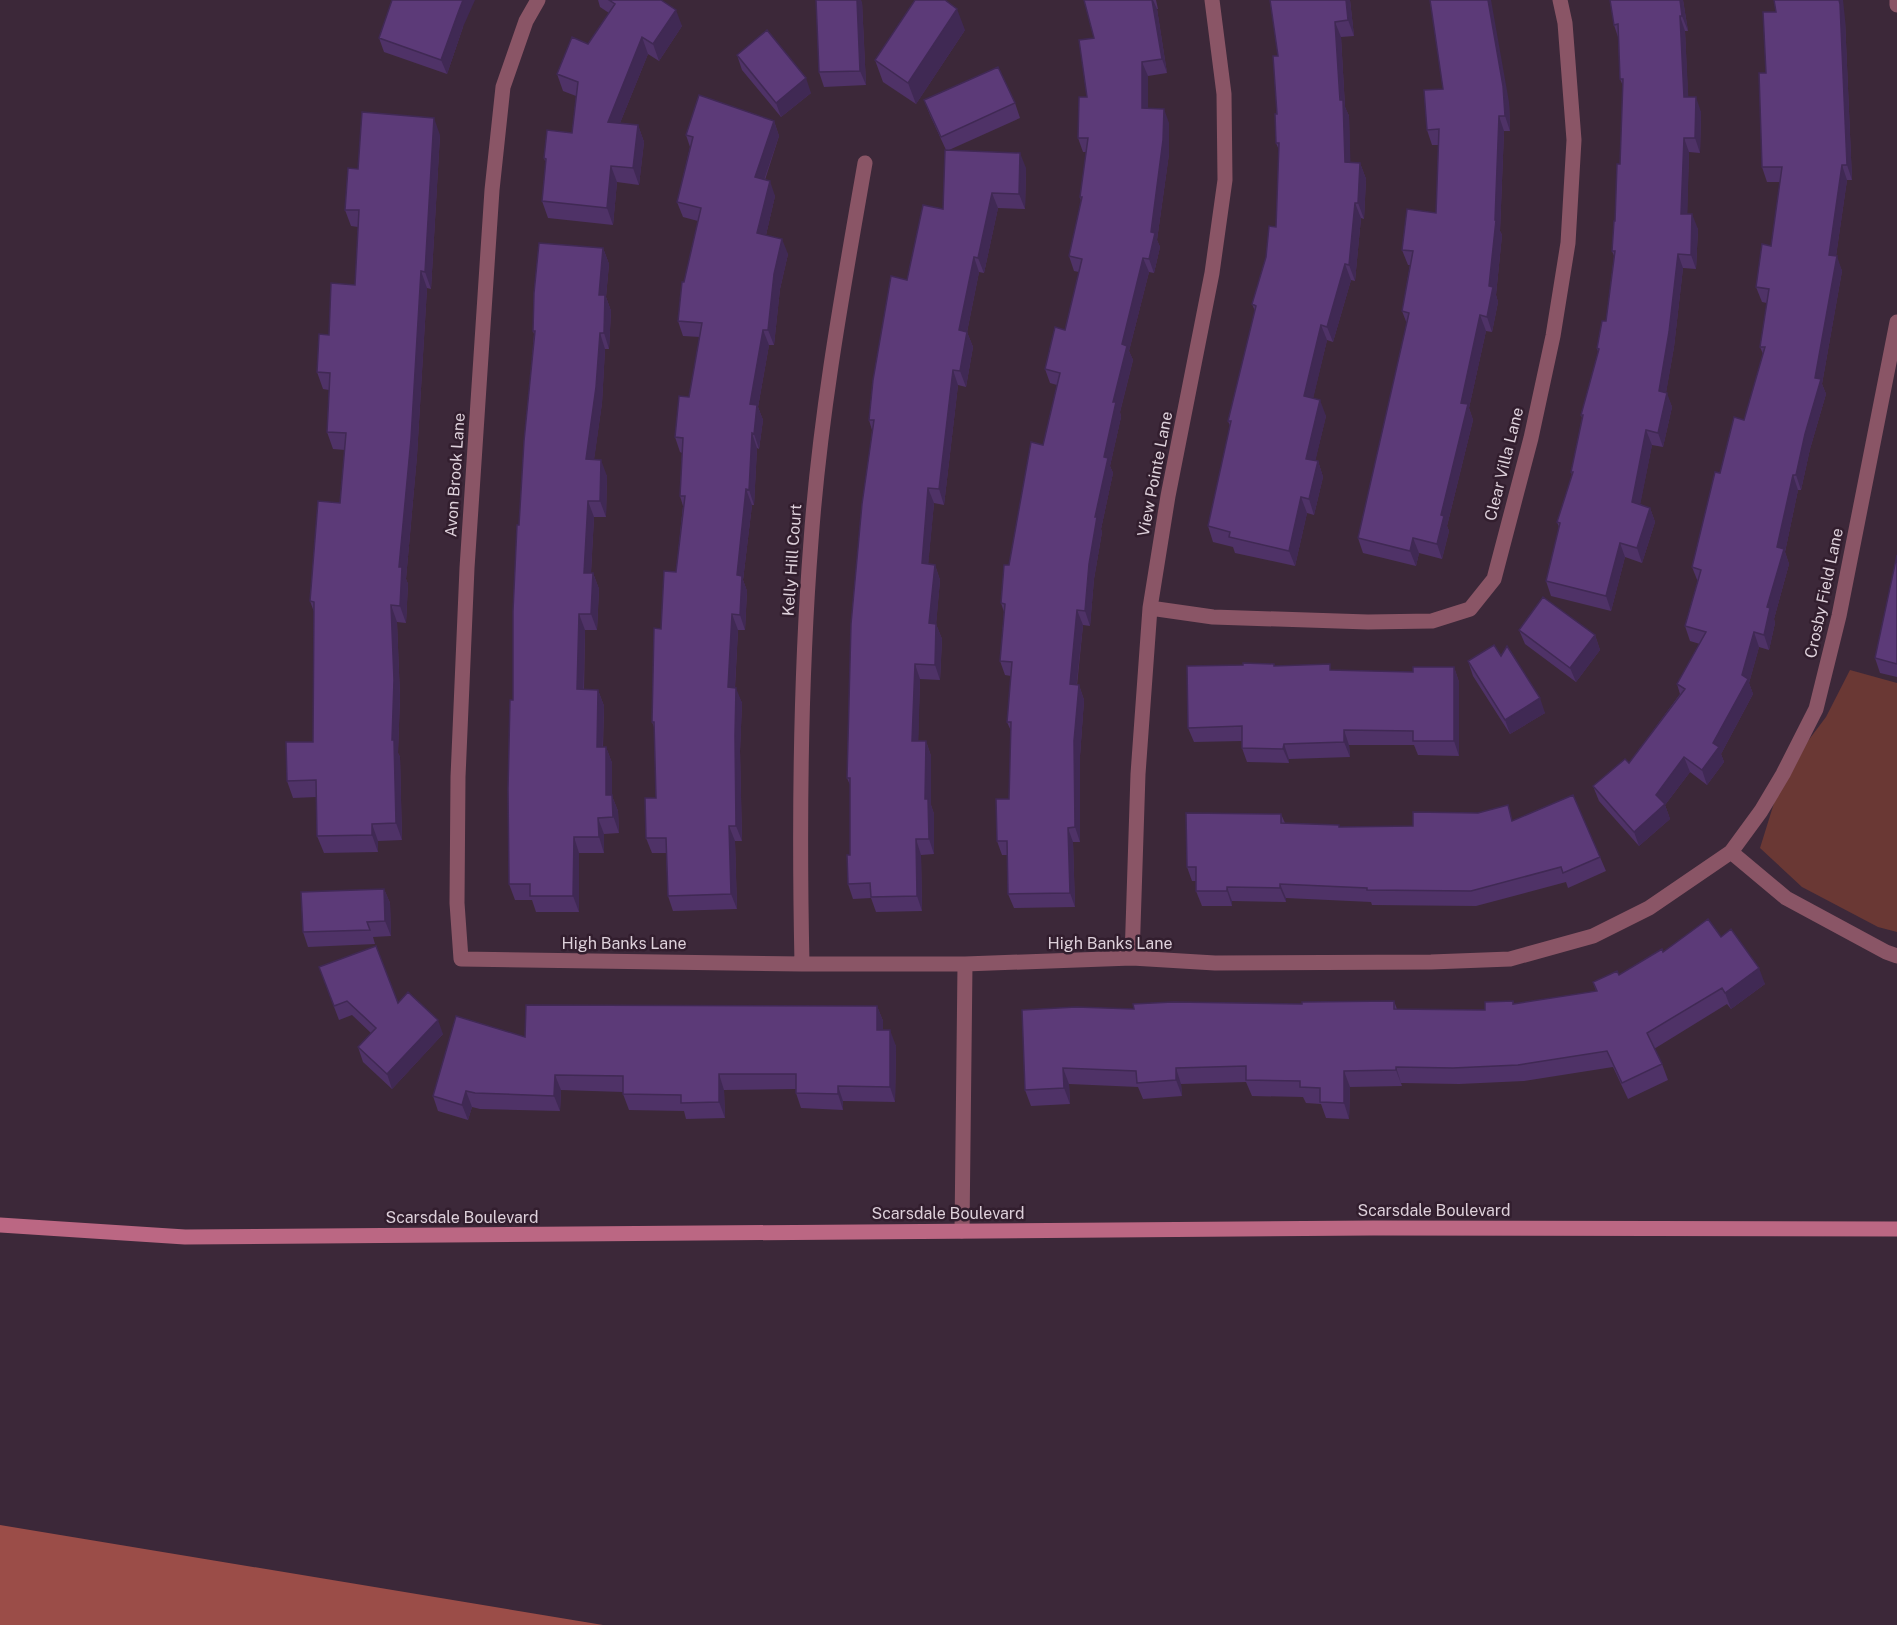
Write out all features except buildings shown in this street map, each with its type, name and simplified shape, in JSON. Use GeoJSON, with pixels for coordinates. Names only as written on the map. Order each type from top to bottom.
{"type":"FeatureCollection","features":[{"type":"Feature","properties":{"kind":"main road","name":"Scarsdale Boulevard"},"geometry":{"type":"LineString","coordinates":[[0,1225],[185,1237],[1373,1228],[1897,1229]]}},
{"type":"Feature","properties":{"kind":"street","name":"Avon Brook Lane"},"geometry":{"type":"LineString","coordinates":[[461,959],[457,903],[458,765],[467,568],[492,190],[503,87],[526,21],[537,0]]}},
{"type":"Feature","properties":{"kind":"street","name":"View Pointe Lane"},"geometry":{"type":"LineString","coordinates":[[1132,958],[1138,774],[1150,608],[1168,496],[1212,273],[1225,180],[1224,94],[1212,0]]}},
{"type":"Feature","properties":{"kind":"street","name":"Clear Villa Lane"},"geometry":{"type":"LineString","coordinates":[[1150,608],[1213,617],[1368,622],[1432,621],[1470,609],[1494,579],[1533,427],[1553,336],[1568,243],[1574,140],[1565,23],[1560,0]]}},
{"type":"Feature","properties":{"kind":"street"},"geometry":{"type":"LineString","coordinates":[[1897,0],[1897,5]]}},
{"type":"Feature","properties":{"kind":"street","name":"Kelly Hill Court"},"geometry":{"type":"LineString","coordinates":[[802,964],[801,747],[811,539],[823,425],[840,304],[865,163]]}},
{"type":"Feature","properties":{"kind":"street","name":"Crosby Field Lane"},"geometry":{"type":"LineString","coordinates":[[1731,852],[1761,811],[1783,774],[1816,709],[1839,616],[1897,322]]}},
{"type":"Feature","properties":{"kind":"street","name":"High Banks Lane"},"geometry":{"type":"LineString","coordinates":[[461,959],[802,964],[965,964],[1132,958],[1215,963],[1431,962],[1510,959],[1593,936],[1649,908],[1731,852]]}},
{"type":"Feature","properties":{"kind":"street"},"geometry":{"type":"LineString","coordinates":[[1731,852],[1786,898],[1897,956]]}},
{"type":"Feature","properties":{"kind":"street"},"geometry":{"type":"LineString","coordinates":[[962,1231],[965,964]]}},
{"type":"Feature","properties":{"kind":"shaded area"},"geometry":{"type":"Polygon","coordinates":[[[1850,670],[1897,683],[1897,932],[1878,927],[1802,887],[1760,848],[1783,774],[1826,717],[1850,670]]]}},
{"type":"Feature","properties":{"kind":"shaded area"},"geometry":{"type":"Polygon","coordinates":[[[0,1525],[603,1625],[0,1625],[0,1525]]]}}]}
